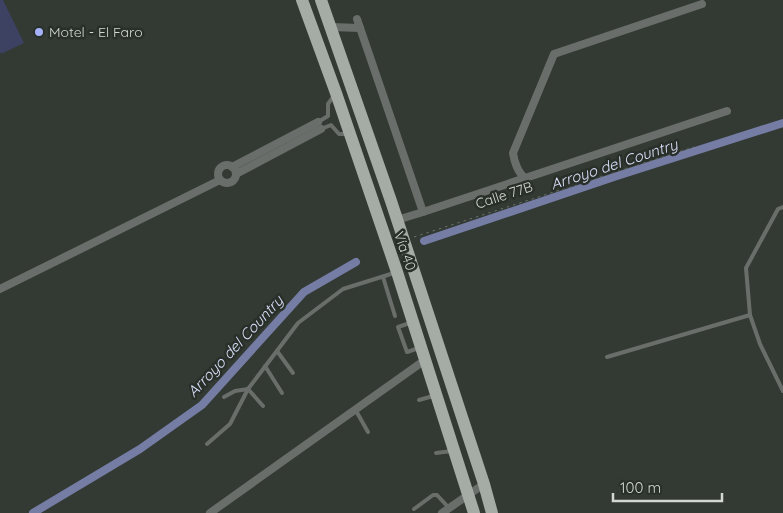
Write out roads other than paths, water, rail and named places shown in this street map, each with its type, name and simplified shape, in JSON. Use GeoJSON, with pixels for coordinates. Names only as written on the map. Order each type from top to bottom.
{"type":"FeatureCollection","features":[{"type":"Feature","properties":{"kind":"highway","name":"Vía 40"},"geometry":{"type":"LineString","coordinates":[[302,0],[350,134],[444,416],[474,513]]}},
{"type":"Feature","properties":{"kind":"highway","name":"Vía 40"},"geometry":{"type":"LineString","coordinates":[[321,0],[335,27],[391,201],[401,219],[492,513]]}},
{"type":"Feature","properties":{"kind":"highway"},"geometry":{"type":"LineString","coordinates":[[314,32],[335,27]]}},
{"type":"Feature","properties":{"kind":"highway"},"geometry":{"type":"LineString","coordinates":[[374,206],[391,201]]}},
{"type":"Feature","properties":{"kind":"highway"},"geometry":{"type":"LineString","coordinates":[[444,416],[460,411]]}},
{"type":"Feature","properties":{"kind":"street"},"geometry":{"type":"LineString","coordinates":[[525,178],[520,175],[513,153],[554,54],[702,4]]}},
{"type":"Feature","properties":{"kind":"street"},"geometry":{"type":"LineString","coordinates":[[357,19],[423,212]]}},
{"type":"Feature","properties":{"kind":"street"},"geometry":{"type":"LineString","coordinates":[[335,27],[360,28]]}},
{"type":"Feature","properties":{"kind":"street"},"geometry":{"type":"LineString","coordinates":[[401,219],[727,111]]}},
{"type":"Feature","properties":{"kind":"street"},"geometry":{"type":"LineString","coordinates":[[234,171],[319,126]]}},
{"type":"Feature","properties":{"kind":"street"},"geometry":{"type":"LineString","coordinates":[[227,165],[234,171],[235,180],[230,183],[224,183],[220,180],[218,175],[221,167],[227,165]]}},
{"type":"Feature","properties":{"kind":"street"},"geometry":{"type":"LineString","coordinates":[[0,289],[220,180]]}},
{"type":"Feature","properties":{"kind":"street"},"geometry":{"type":"LineString","coordinates":[[210,513],[355,410],[423,354]]}},
{"type":"Feature","properties":{"kind":"street"},"geometry":{"type":"LineString","coordinates":[[445,511],[484,484]]}},
{"type":"Feature","properties":{"kind":"street"},"geometry":{"type":"LineString","coordinates":[[221,505],[227,513]]}},
{"type":"Feature","properties":{"kind":"lane"},"geometry":{"type":"LineString","coordinates":[[336,93],[328,104],[330,125],[339,134],[350,134]]}},
{"type":"Feature","properties":{"kind":"lane"},"geometry":{"type":"LineString","coordinates":[[319,126],[328,116]]}},
{"type":"Feature","properties":{"kind":"lane"},"geometry":{"type":"LineString","coordinates":[[319,126],[330,125]]}},
{"type":"Feature","properties":{"kind":"lane"},"geometry":{"type":"LineString","coordinates":[[783,207],[778,209],[746,268],[750,315],[760,344],[783,391]]}},
{"type":"Feature","properties":{"kind":"lane"},"geometry":{"type":"LineString","coordinates":[[207,444],[230,424],[248,389],[298,322],[343,289],[396,272]]}},
{"type":"Feature","properties":{"kind":"lane"},"geometry":{"type":"LineString","coordinates":[[383,277],[395,316]]}},
{"type":"Feature","properties":{"kind":"lane"},"geometry":{"type":"LineString","coordinates":[[607,357],[750,315]]}},
{"type":"Feature","properties":{"kind":"lane"},"geometry":{"type":"LineString","coordinates":[[277,351],[293,373]]}},
{"type":"Feature","properties":{"kind":"lane"},"geometry":{"type":"LineString","coordinates":[[265,366],[282,393]]}},
{"type":"Feature","properties":{"kind":"lane"},"geometry":{"type":"LineString","coordinates":[[224,398],[235,391],[248,389]]}},
{"type":"Feature","properties":{"kind":"lane"},"geometry":{"type":"LineString","coordinates":[[248,389],[263,406]]}},
{"type":"Feature","properties":{"kind":"lane"},"geometry":{"type":"LineString","coordinates":[[419,400],[436,395]]}},
{"type":"Feature","properties":{"kind":"lane"},"geometry":{"type":"LineString","coordinates":[[355,410],[368,432]]}},
{"type":"Feature","properties":{"kind":"lane"},"geometry":{"type":"LineString","coordinates":[[436,453],[455,451]]}},
{"type":"Feature","properties":{"kind":"lane"},"geometry":{"type":"LineString","coordinates":[[414,509],[433,495],[437,495],[445,511]]}},
{"type":"Feature","properties":{"kind":"waterway","name":"Arroyo del Country"},"geometry":{"type":"LineString","coordinates":[[424,241],[783,123]]}},
{"type":"Feature","properties":{"kind":"waterway","name":"Arroyo del Country"},"geometry":{"type":"LineString","coordinates":[[33,513],[140,449],[202,405],[304,292],[356,262]]}},
{"type":"Feature","properties":{"kind":"place","name":"Motel - El Faro"},"geometry":{"type":"Point","coordinates":[39,32]}}]}
